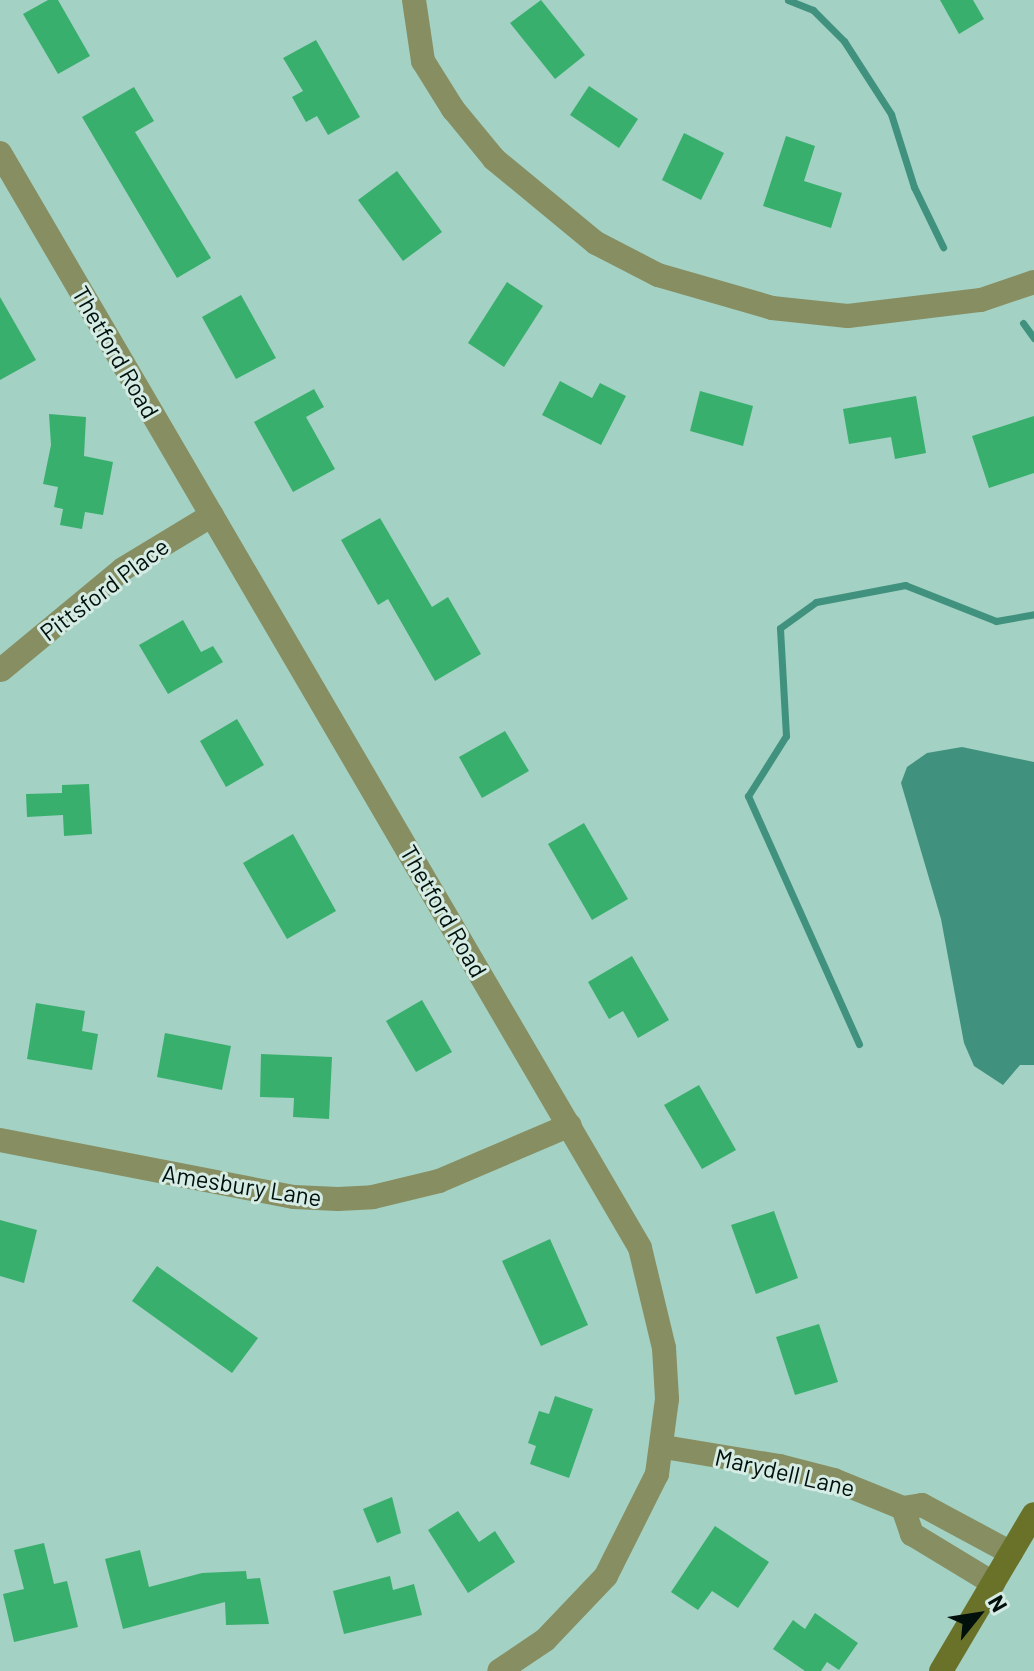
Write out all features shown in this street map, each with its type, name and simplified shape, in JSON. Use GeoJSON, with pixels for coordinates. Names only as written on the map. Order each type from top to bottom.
{"type":"FeatureCollection","features":[{"type":"Feature","properties":{"kind":"street"},"geometry":{"type":"LineString","coordinates":[[414,0],[423,61],[487,151],[562,218],[658,275],[772,308],[848,316],[967,302],[1034,282]]}},
{"type":"Feature","properties":{"kind":"street","name":"Thetford Road"},"geometry":{"type":"LineString","coordinates":[[0,153],[640,1248],[654,1292],[664,1348],[664,1447],[641,1513],[606,1576],[545,1640],[499,1671]]}},
{"type":"Feature","properties":{"kind":"street","name":"Pittsford Place"},"geometry":{"type":"LineString","coordinates":[[1,670],[123,569],[212,515]]}},
{"type":"Feature","properties":{"kind":"street","name":"Amesbury Lane"},"geometry":{"type":"LineString","coordinates":[[0,1140],[294,1197],[338,1199],[373,1197],[439,1181],[570,1125]]}},
{"type":"Feature","properties":{"kind":"street","name":"Marydell Lane"},"geometry":{"type":"LineString","coordinates":[[664,1447],[834,1480],[903,1508],[922,1505],[1011,1553]]}},
{"type":"Feature","properties":{"kind":"street"},"geometry":{"type":"LineString","coordinates":[[903,1508],[912,1534],[993,1583]]}},
{"type":"Feature","properties":{"kind":"street"},"geometry":{"type":"LineString","coordinates":[[941,1671],[1034,1514]]}},
{"type":"Feature","properties":{"kind":"shaded area"},"geometry":{"type":"Polygon","coordinates":[[[962,747],[1034,762],[1034,1065],[1020,1065],[1003,1085],[974,1066],[964,1043],[941,919],[901,783],[907,767],[927,753],[962,747]]]}},
{"type":"Feature","properties":{"kind":"building"},"geometry":{"type":"Polygon","coordinates":[[[48,0],[58,0],[90,56],[58,74],[23,14],[48,0]]]}},
{"type":"Feature","properties":{"kind":"building"},"geometry":{"type":"Polygon","coordinates":[[[541,0],[585,55],[555,79],[510,23],[541,0]]]}},
{"type":"Feature","properties":{"kind":"building"},"geometry":{"type":"Polygon","coordinates":[[[940,0],[973,0],[984,19],[959,34],[940,0]]]}},
{"type":"Feature","properties":{"kind":"building"},"geometry":{"type":"Polygon","coordinates":[[[316,40],[360,117],[328,135],[317,116],[306,122],[292,97],[303,91],[283,58],[316,40]]]}},
{"type":"Feature","properties":{"kind":"building"},"geometry":{"type":"Polygon","coordinates":[[[589,86],[638,119],[619,148],[570,115],[589,86]]]}},
{"type":"Feature","properties":{"kind":"building"},"geometry":{"type":"Polygon","coordinates":[[[134,87],[154,121],[135,132],[211,258],[177,278],[82,117],[134,87]]]}},
{"type":"Feature","properties":{"kind":"building"},"geometry":{"type":"Polygon","coordinates":[[[684,133],[724,153],[701,200],[662,180],[684,133]]]}},
{"type":"Feature","properties":{"kind":"building"},"geometry":{"type":"Polygon","coordinates":[[[786,136],[815,146],[804,181],[842,193],[831,228],[763,206],[786,136]]]}},
{"type":"Feature","properties":{"kind":"building"},"geometry":{"type":"Polygon","coordinates":[[[397,171],[442,232],[403,261],[358,200],[397,171]]]}},
{"type":"Feature","properties":{"kind":"building"},"geometry":{"type":"Polygon","coordinates":[[[507,282],[543,306],[504,367],[468,343],[507,282]]]}},
{"type":"Feature","properties":{"kind":"building"},"geometry":{"type":"Polygon","coordinates":[[[241,295],[276,358],[236,379],[202,317],[241,295]]]}},
{"type":"Feature","properties":{"kind":"building"},"geometry":{"type":"Polygon","coordinates":[[[0,297],[36,360],[0,380],[0,297]]]}},
{"type":"Feature","properties":{"kind":"building"},"geometry":{"type":"Polygon","coordinates":[[[560,381],[592,398],[600,383],[626,396],[601,445],[542,415],[560,381]]]}},
{"type":"Feature","properties":{"kind":"building"},"geometry":{"type":"Polygon","coordinates":[[[314,389],[324,407],[306,417],[335,469],[293,492],[254,422],[314,389]]]}},
{"type":"Feature","properties":{"kind":"building"},"geometry":{"type":"Polygon","coordinates":[[[700,391],[753,406],[743,446],[690,431],[700,391]]]}},
{"type":"Feature","properties":{"kind":"building"},"geometry":{"type":"Polygon","coordinates":[[[916,396],[926,453],[895,459],[891,437],[849,444],[843,409],[916,396]]]}},
{"type":"Feature","properties":{"kind":"building"},"geometry":{"type":"Polygon","coordinates":[[[49,414],[86,417],[84,456],[113,462],[103,515],[85,512],[82,529],[60,525],[63,509],[54,507],[58,487],[43,484],[51,445],[49,414]]]}},
{"type":"Feature","properties":{"kind":"building"},"geometry":{"type":"Polygon","coordinates":[[[1034,416],[1034,473],[989,488],[972,436],[1034,416]]]}},
{"type":"Feature","properties":{"kind":"building"},"geometry":{"type":"Polygon","coordinates":[[[380,518],[432,607],[448,597],[481,654],[435,681],[388,599],[378,605],[341,540],[380,518]]]}},
{"type":"Feature","properties":{"kind":"building"},"geometry":{"type":"Polygon","coordinates":[[[183,620],[201,652],[213,646],[223,662],[168,694],[139,645],[183,620]]]}},
{"type":"Feature","properties":{"kind":"building"},"geometry":{"type":"Polygon","coordinates":[[[237,719],[264,765],[226,787],[200,741],[237,719]]]}},
{"type":"Feature","properties":{"kind":"building"},"geometry":{"type":"Polygon","coordinates":[[[505,731],[529,771],[482,798],[459,757],[505,731]]]}},
{"type":"Feature","properties":{"kind":"building"},"geometry":{"type":"Polygon","coordinates":[[[89,784],[92,834],[64,836],[63,815],[27,817],[26,794],[62,793],[62,785],[89,784]]]}},
{"type":"Feature","properties":{"kind":"building"},"geometry":{"type":"Polygon","coordinates":[[[584,823],[628,899],[592,920],[548,844],[584,823]]]}},
{"type":"Feature","properties":{"kind":"building"},"geometry":{"type":"Polygon","coordinates":[[[293,834],[336,911],[287,939],[243,863],[293,834]]]}},
{"type":"Feature","properties":{"kind":"building"},"geometry":{"type":"Polygon","coordinates":[[[632,956],[669,1020],[638,1038],[623,1011],[609,1019],[588,982],[632,956]]]}},
{"type":"Feature","properties":{"kind":"building"},"geometry":{"type":"Polygon","coordinates":[[[422,1000],[452,1052],[416,1072],[386,1021],[422,1000]]]}},
{"type":"Feature","properties":{"kind":"building"},"geometry":{"type":"Polygon","coordinates":[[[36,1003],[85,1011],[82,1031],[98,1034],[92,1070],[27,1059],[36,1003]]]}},
{"type":"Feature","properties":{"kind":"building"},"geometry":{"type":"Polygon","coordinates":[[[165,1033],[231,1046],[222,1090],[157,1077],[165,1033]]]}},
{"type":"Feature","properties":{"kind":"building"},"geometry":{"type":"Polygon","coordinates":[[[261,1054],[332,1057],[329,1119],[293,1117],[294,1098],[260,1097],[261,1054]]]}},
{"type":"Feature","properties":{"kind":"building"},"geometry":{"type":"Polygon","coordinates":[[[699,1085],[736,1150],[702,1169],[664,1105],[699,1085]]]}},
{"type":"Feature","properties":{"kind":"building"},"geometry":{"type":"Polygon","coordinates":[[[774,1211],[798,1278],[756,1294],[731,1225],[774,1211]]]}},
{"type":"Feature","properties":{"kind":"building"},"geometry":{"type":"Polygon","coordinates":[[[0,1220],[37,1230],[24,1283],[0,1276],[0,1220]]]}},
{"type":"Feature","properties":{"kind":"building"},"geometry":{"type":"Polygon","coordinates":[[[550,1239],[588,1325],[541,1346],[502,1261],[550,1239]]]}},
{"type":"Feature","properties":{"kind":"building"},"geometry":{"type":"Polygon","coordinates":[[[157,1266],[258,1338],[232,1373],[132,1301],[157,1266]]]}},
{"type":"Feature","properties":{"kind":"building"},"geometry":{"type":"Polygon","coordinates":[[[819,1324],[838,1382],[795,1395],[776,1337],[819,1324]]]}},
{"type":"Feature","properties":{"kind":"building"},"geometry":{"type":"Polygon","coordinates":[[[555,1396],[593,1409],[569,1478],[530,1464],[536,1446],[528,1443],[539,1411],[549,1414],[555,1396]]]}},
{"type":"Feature","properties":{"kind":"building"},"geometry":{"type":"Polygon","coordinates":[[[392,1497],[401,1533],[377,1543],[363,1509],[392,1497]]]}},
{"type":"Feature","properties":{"kind":"building"},"geometry":{"type":"Polygon","coordinates":[[[458,1511],[479,1542],[495,1531],[515,1562],[468,1593],[428,1530],[458,1511]]]}},
{"type":"Feature","properties":{"kind":"building"},"geometry":{"type":"Polygon","coordinates":[[[715,1526],[769,1562],[738,1608],[712,1591],[698,1610],[671,1592],[715,1526]]]}},
{"type":"Feature","properties":{"kind":"building"},"geometry":{"type":"Polygon","coordinates":[[[44,1543],[54,1584],[67,1581],[78,1627],[14,1642],[3,1594],[24,1589],[14,1550],[44,1543]]]}},
{"type":"Feature","properties":{"kind":"building"},"geometry":{"type":"Polygon","coordinates":[[[140,1550],[149,1587],[202,1573],[246,1571],[247,1579],[260,1578],[269,1624],[226,1625],[225,1602],[123,1629],[105,1559],[140,1550]]]}},
{"type":"Feature","properties":{"kind":"building"},"geometry":{"type":"Polygon","coordinates":[[[390,1576],[393,1590],[414,1584],[422,1615],[344,1634],[333,1591],[390,1576]]]}},
{"type":"Feature","properties":{"kind":"building"},"geometry":{"type":"Polygon","coordinates":[[[815,1613],[858,1643],[839,1670],[827,1662],[821,1671],[805,1671],[773,1649],[793,1620],[805,1629],[815,1613]]]}},
{"type":"Feature","properties":{"kind":"waterway"},"geometry":{"type":"LineString","coordinates":[[788,0],[813,10],[844,41],[891,114],[914,187],[943,247]]}},
{"type":"Feature","properties":{"kind":"waterway"},"geometry":{"type":"LineString","coordinates":[[1023,323],[1034,338]]}},
{"type":"Feature","properties":{"kind":"waterway"},"geometry":{"type":"LineString","coordinates":[[859,1044],[748,796],[786,736],[780,628],[816,602],[905,585],[996,621],[1034,614]]}}]}
